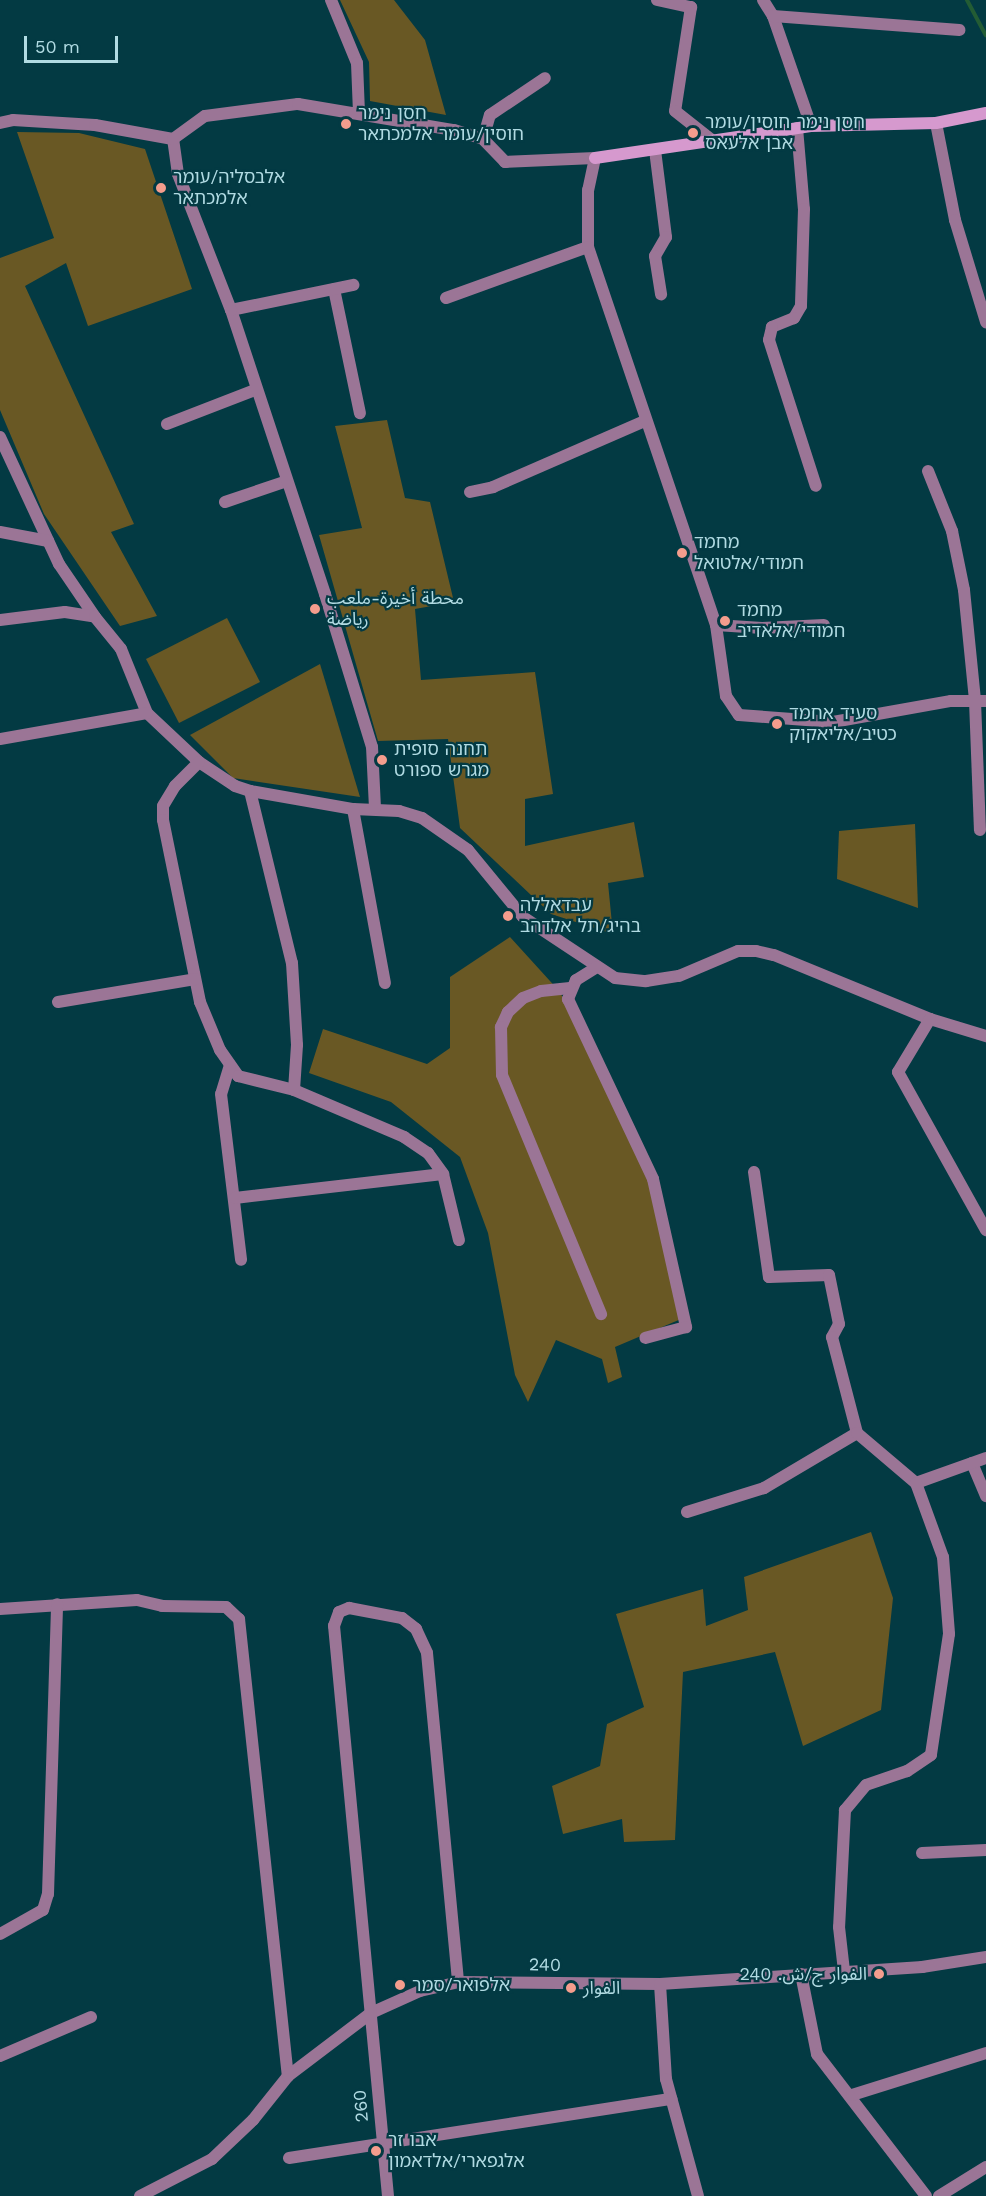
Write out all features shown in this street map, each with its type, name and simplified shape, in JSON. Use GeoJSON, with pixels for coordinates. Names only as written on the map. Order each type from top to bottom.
{"type":"FeatureCollection","features":[{"type":"Feature","properties":{"kind":"street"},"geometry":{"type":"LineString","coordinates":[[331,0],[357,63],[360,114]]}},
{"type":"Feature","properties":{"kind":"street"},"geometry":{"type":"LineString","coordinates":[[657,0],[691,8],[675,111],[713,141]]}},
{"type":"Feature","properties":{"kind":"street"},"geometry":{"type":"LineString","coordinates":[[763,0],[773,16],[811,126]]}},
{"type":"Feature","properties":{"kind":"street"},"geometry":{"type":"LineString","coordinates":[[773,16],[959,30]]}},
{"type":"Feature","properties":{"kind":"street"},"geometry":{"type":"LineString","coordinates":[[483,139],[490,115],[545,78]]}},
{"type":"Feature","properties":{"kind":"street"},"geometry":{"type":"LineString","coordinates":[[0,123],[13,120],[95,124],[173,139],[205,116],[298,104],[454,130],[483,139],[505,162],[595,158],[811,126],[936,123],[986,113]]}},
{"type":"Feature","properties":{"kind":"street"},"geometry":{"type":"LineString","coordinates":[[936,123],[955,220],[986,322]]}},
{"type":"Feature","properties":{"kind":"street"},"geometry":{"type":"LineString","coordinates":[[797,128],[804,209],[801,306],[794,318],[771,327],[769,340],[816,486]]}},
{"type":"Feature","properties":{"kind":"street"},"geometry":{"type":"LineString","coordinates":[[173,139],[178,174],[231,310],[372,747],[375,808]]}},
{"type":"Feature","properties":{"kind":"street"},"geometry":{"type":"LineString","coordinates":[[655,150],[666,237],[655,256],[661,295]]}},
{"type":"Feature","properties":{"kind":"street"},"geometry":{"type":"LineString","coordinates":[[595,158],[588,190],[588,247],[645,421],[716,625],[726,696],[739,715],[833,722],[951,701],[981,701]]}},
{"type":"Feature","properties":{"kind":"street"},"geometry":{"type":"LineString","coordinates":[[446,298],[588,247]]}},
{"type":"Feature","properties":{"kind":"street"},"geometry":{"type":"LineString","coordinates":[[231,310],[353,285]]}},
{"type":"Feature","properties":{"kind":"street"},"geometry":{"type":"LineString","coordinates":[[334,289],[360,413]]}},
{"type":"Feature","properties":{"kind":"street"},"geometry":{"type":"LineString","coordinates":[[167,424],[255,390]]}},
{"type":"Feature","properties":{"kind":"street"},"geometry":{"type":"LineString","coordinates":[[470,492],[493,487],[645,421]]}},
{"type":"Feature","properties":{"kind":"street"},"geometry":{"type":"LineString","coordinates":[[0,437],[58,564],[95,617],[121,649],[147,713],[199,762],[250,792],[353,809],[375,808],[422,818],[448,832],[468,850],[523,917],[615,978],[646,981],[679,976],[738,951],[756,951],[774,955],[930,1018],[986,1036]]}},
{"type":"Feature","properties":{"kind":"street"},"geometry":{"type":"LineString","coordinates":[[928,471],[958,557],[981,701],[980,830]]}},
{"type":"Feature","properties":{"kind":"street"},"geometry":{"type":"LineString","coordinates":[[225,502],[287,481]]}},
{"type":"Feature","properties":{"kind":"street"},"geometry":{"type":"LineString","coordinates":[[0,532],[48,541]]}},
{"type":"Feature","properties":{"kind":"street"},"geometry":{"type":"LineString","coordinates":[[0,620],[65,612],[95,617]]}},
{"type":"Feature","properties":{"kind":"street"},"geometry":{"type":"LineString","coordinates":[[716,625],[762,628],[824,625]]}},
{"type":"Feature","properties":{"kind":"street"},"geometry":{"type":"LineString","coordinates":[[0,739],[147,713]]}},
{"type":"Feature","properties":{"kind":"street"},"geometry":{"type":"LineString","coordinates":[[199,762],[175,786],[163,806],[200,1002],[230,1065],[238,1076],[294,1090],[404,1137],[428,1154],[443,1174],[459,1240]]}},
{"type":"Feature","properties":{"kind":"street"},"geometry":{"type":"LineString","coordinates":[[250,792],[292,963],[297,1045],[294,1090]]}},
{"type":"Feature","properties":{"kind":"street"},"geometry":{"type":"LineString","coordinates":[[353,809],[385,983]]}},
{"type":"Feature","properties":{"kind":"street"},"geometry":{"type":"LineString","coordinates":[[597,967],[570,988],[541,991],[523,998],[508,1012],[501,1027],[502,1074],[601,1314]]}},
{"type":"Feature","properties":{"kind":"street"},"geometry":{"type":"LineString","coordinates":[[58,1002],[195,979]]}},
{"type":"Feature","properties":{"kind":"street"},"geometry":{"type":"LineString","coordinates":[[570,988],[572,1014],[653,1179],[686,1327],[645,1338]]}},
{"type":"Feature","properties":{"kind":"street"},"geometry":{"type":"LineString","coordinates":[[930,1018],[898,1072],[986,1230]]}},
{"type":"Feature","properties":{"kind":"street"},"geometry":{"type":"LineString","coordinates":[[230,1065],[221,1094],[241,1260]]}},
{"type":"Feature","properties":{"kind":"street"},"geometry":{"type":"LineString","coordinates":[[754,1172],[769,1276],[829,1275],[839,1324],[832,1337],[857,1433],[916,1483],[943,1557],[949,1634],[943,1689],[931,1755],[907,1771],[866,1785],[845,1809],[839,1927],[844,1971]]}},
{"type":"Feature","properties":{"kind":"street"},"geometry":{"type":"LineString","coordinates":[[235,1198],[443,1174]]}},
{"type":"Feature","properties":{"kind":"street"},"geometry":{"type":"LineString","coordinates":[[687,1512],[764,1488],[857,1433]]}},
{"type":"Feature","properties":{"kind":"street"},"geometry":{"type":"LineString","coordinates":[[916,1483],[986,1458]]}},
{"type":"Feature","properties":{"kind":"street"},"geometry":{"type":"LineString","coordinates":[[972,1463],[986,1496]]}},
{"type":"Feature","properties":{"kind":"street"},"geometry":{"type":"LineString","coordinates":[[0,1609],[137,1600],[162,1606],[226,1607],[239,1618],[288,2076]]}},
{"type":"Feature","properties":{"kind":"street"},"geometry":{"type":"LineString","coordinates":[[0,1934],[43,1910],[48,1894],[57,1604]]}},
{"type":"Feature","properties":{"kind":"street","name":"260"},"geometry":{"type":"LineString","coordinates":[[388,2196],[334,1626],[339,1612],[349,1608],[402,1617],[416,1629],[427,1653],[458,1982]]}},
{"type":"Feature","properties":{"kind":"street"},"geometry":{"type":"LineString","coordinates":[[921,1853],[986,1850]]}},
{"type":"Feature","properties":{"kind":"street","name":"240"},"geometry":{"type":"LineString","coordinates":[[140,2196],[212,2158],[253,2120],[288,2076],[371,2013],[420,1990],[458,1982],[660,1984],[922,1967],[986,1958]]}},
{"type":"Feature","properties":{"kind":"street"},"geometry":{"type":"LineString","coordinates":[[801,1974],[817,2054],[852,2095],[872,2127],[926,2196]]}},
{"type":"Feature","properties":{"kind":"street"},"geometry":{"type":"LineString","coordinates":[[660,1984],[671,2099],[698,2196]]}},
{"type":"Feature","properties":{"kind":"street"},"geometry":{"type":"LineString","coordinates":[[0,2056],[91,2017]]}},
{"type":"Feature","properties":{"kind":"street"},"geometry":{"type":"LineString","coordinates":[[852,2095],[986,2053]]}},
{"type":"Feature","properties":{"kind":"street"},"geometry":{"type":"LineString","coordinates":[[289,2158],[671,2099]]}},
{"type":"Feature","properties":{"kind":"street"},"geometry":{"type":"LineString","coordinates":[[939,2196],[986,2167]]}},
{"type":"Feature","properties":{"kind":"shaded area"},"geometry":{"type":"Polygon","coordinates":[[[340,0],[394,0],[425,40],[446,115],[370,101],[369,62],[340,0]]]}},
{"type":"Feature","properties":{"kind":"shaded area"},"geometry":{"type":"Polygon","coordinates":[[[17,132],[79,133],[145,149],[192,289],[88,326],[66,263],[25,286],[134,524],[111,532],[157,616],[120,626],[44,514],[0,410],[0,258],[54,238],[17,132]]]}},
{"type":"Feature","properties":{"kind":"shaded area"},"geometry":{"type":"Polygon","coordinates":[[[387,420],[405,498],[430,502],[454,602],[415,609],[421,680],[535,672],[553,794],[525,799],[525,846],[634,822],[644,877],[608,883],[613,934],[551,914],[460,828],[448,739],[378,741],[319,535],[362,528],[335,426],[387,420]]]}},
{"type":"Feature","properties":{"kind":"shaded area"},"geometry":{"type":"Polygon","coordinates":[[[227,618],[260,682],[179,723],[146,659],[227,618]]]}},
{"type":"Feature","properties":{"kind":"shaded area"},"geometry":{"type":"Polygon","coordinates":[[[320,664],[360,797],[233,778],[190,735],[320,664]]]}},
{"type":"Feature","properties":{"kind":"shaded area"},"geometry":{"type":"Polygon","coordinates":[[[915,824],[918,908],[837,879],[839,831],[915,824]]]}},
{"type":"Feature","properties":{"kind":"shaded area"},"geometry":{"type":"Polygon","coordinates":[[[510,937],[560,992],[656,1191],[681,1319],[615,1347],[622,1377],[608,1383],[602,1359],[556,1340],[528,1402],[515,1375],[488,1233],[460,1157],[391,1102],[309,1073],[323,1029],[427,1064],[450,1048],[450,977],[510,937]]]}},
{"type":"Feature","properties":{"kind":"shaded area"},"geometry":{"type":"Polygon","coordinates":[[[871,1532],[893,1598],[881,1710],[803,1746],[775,1652],[683,1672],[675,1840],[624,1842],[622,1819],[563,1834],[552,1786],[600,1766],[607,1724],[644,1707],[616,1614],[703,1589],[706,1626],[748,1610],[744,1577],[871,1532]]]}},
{"type":"Feature","properties":{"kind":"waterway"},"geometry":{"type":"LineString","coordinates":[[967,0],[986,35]]}},
{"type":"Feature","properties":{"kind":"place","name":"חסן נימר חוסין/עומר אלמכתאר"},"geometry":{"type":"Point","coordinates":[346,124]}},
{"type":"Feature","properties":{"kind":"place","name":"חסן נימר חוסין/עומר אבן אלעאס"},"geometry":{"type":"Point","coordinates":[693,133]}},
{"type":"Feature","properties":{"kind":"place","name":"אלבסליה/עומר אלמכתאר"},"geometry":{"type":"Point","coordinates":[161,188]}},
{"type":"Feature","properties":{"kind":"place","name":"מחמד חמודי/אלטואל"},"geometry":{"type":"Point","coordinates":[682,553]}},
{"type":"Feature","properties":{"kind":"place","name":"محطة أخيرة-ملعب رياضة"},"geometry":{"type":"Point","coordinates":[315,609]}},
{"type":"Feature","properties":{"kind":"place","name":"מחמד חמודי/אלאדיב"},"geometry":{"type":"Point","coordinates":[725,621]}},
{"type":"Feature","properties":{"kind":"place","name":"סעיד אחמד כטיב/אליאקוק"},"geometry":{"type":"Point","coordinates":[777,724]}},
{"type":"Feature","properties":{"kind":"place","name":"תחנה סופית מגרש ספורט"},"geometry":{"type":"Point","coordinates":[382,760]}},
{"type":"Feature","properties":{"kind":"place","name":"עבדאללה בהיג/תל אלדהב"},"geometry":{"type":"Point","coordinates":[508,916]}},
{"type":"Feature","properties":{"kind":"place","name":"الفوار ج/ش. 240"},"geometry":{"type":"Point","coordinates":[879,1974]}},
{"type":"Feature","properties":{"kind":"place","name":"אלפואר/סמר"},"geometry":{"type":"Point","coordinates":[400,1985]}},
{"type":"Feature","properties":{"kind":"place","name":"الفوار"},"geometry":{"type":"Point","coordinates":[571,1988]}},
{"type":"Feature","properties":{"kind":"place","name":"אבו זר אלגפארי/אלדאמון"},"geometry":{"type":"Point","coordinates":[376,2151]}}]}
